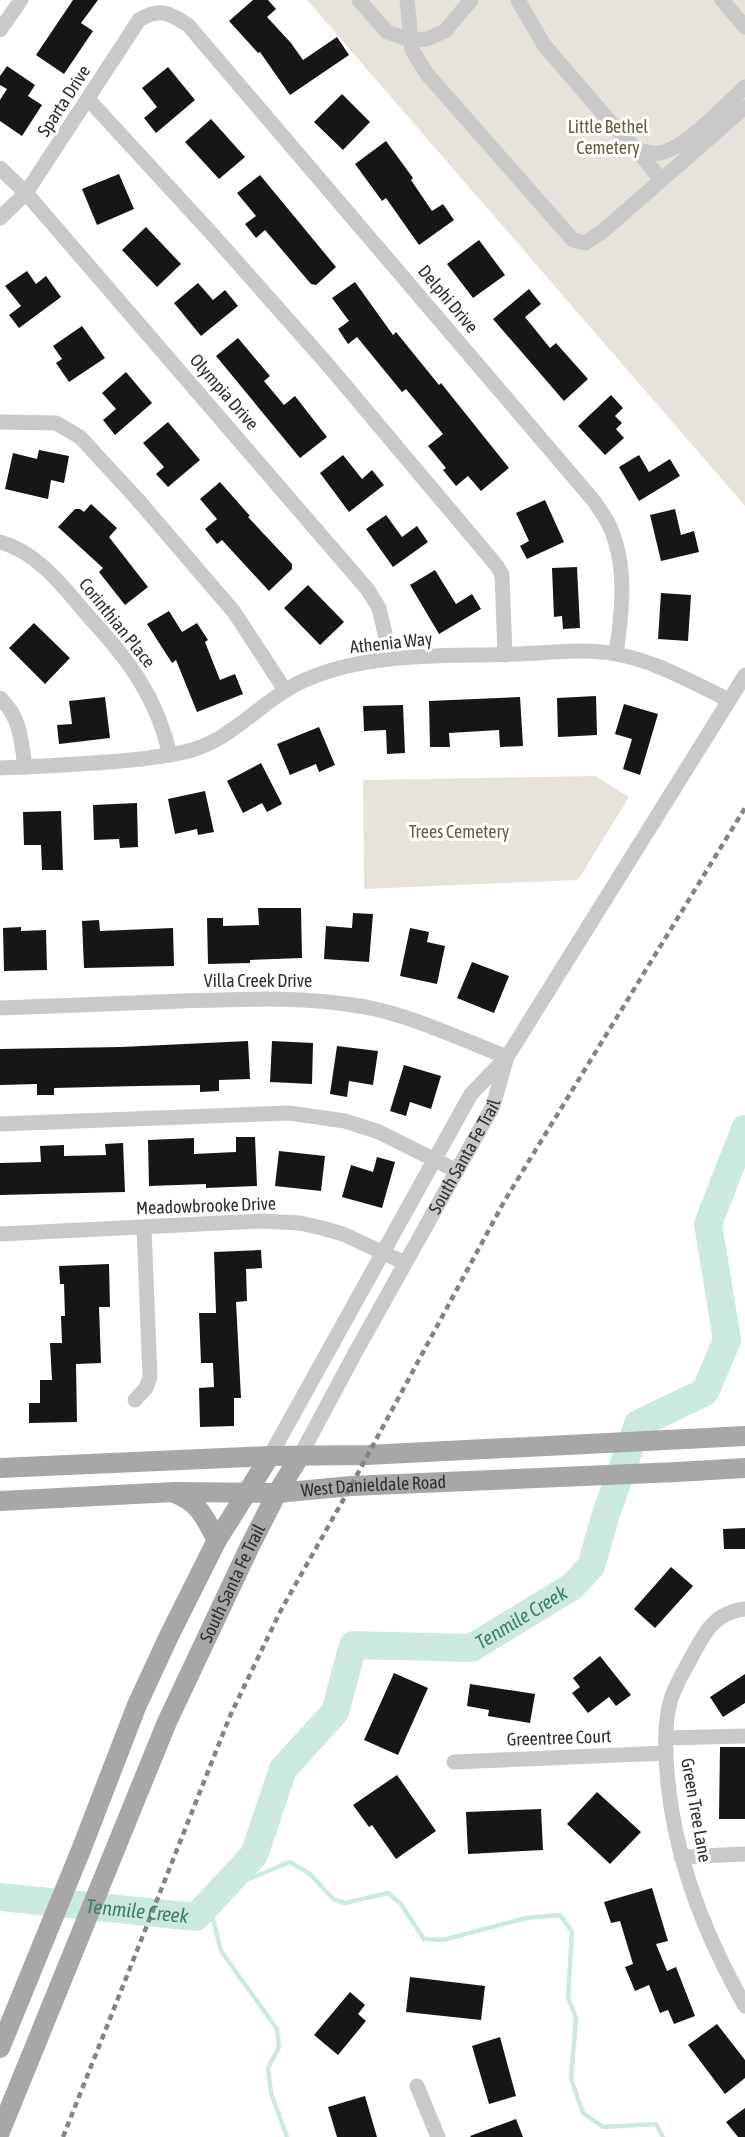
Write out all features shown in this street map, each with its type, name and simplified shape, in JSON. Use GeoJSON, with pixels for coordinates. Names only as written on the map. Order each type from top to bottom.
{"type":"FeatureCollection","features":[{"type":"Feature","properties":{"kind":"main road","name":"West Danieldale Road"},"geometry":{"type":"LineString","coordinates":[[0,1468],[745,1436]]}},
{"type":"Feature","properties":{"kind":"main road","name":"South Santa Fe Trail"},"geometry":{"type":"LineString","coordinates":[[0,2048],[137,1705],[217,1540],[270,1456]]}},
{"type":"Feature","properties":{"kind":"main road","name":"South Santa Fe Trail"},"geometry":{"type":"LineString","coordinates":[[0,2132],[168,1722],[214,1619],[277,1493],[300,1456]]}},
{"type":"Feature","properties":{"kind":"main road","name":"West Danieldale Road"},"geometry":{"type":"LineString","coordinates":[[0,1501],[174,1492],[277,1493],[351,1486],[677,1473],[745,1468]]}},
{"type":"Feature","properties":{"kind":"main road"},"geometry":{"type":"LineString","coordinates":[[174,1492],[190,1499],[202,1513],[217,1540]]}},
{"type":"Feature","properties":{"kind":"main road"},"geometry":{"type":"LineString","coordinates":[[137,1705],[168,1722]]}},
{"type":"Feature","properties":{"kind":"street"},"geometry":{"type":"LineString","coordinates":[[0,30],[21,0]]}},
{"type":"Feature","properties":{"kind":"street"},"geometry":{"type":"LineString","coordinates":[[359,0],[387,32],[411,40],[428,39],[445,31],[471,0]]}},
{"type":"Feature","properties":{"kind":"street"},"geometry":{"type":"LineString","coordinates":[[407,0],[412,50],[427,74],[573,240],[585,243],[603,231],[745,107]]}},
{"type":"Feature","properties":{"kind":"street"},"geometry":{"type":"LineString","coordinates":[[518,0],[544,45],[661,180]]}},
{"type":"Feature","properties":{"kind":"street"},"geometry":{"type":"LineString","coordinates":[[722,0],[745,27]]}},
{"type":"Feature","properties":{"kind":"street","name":"Sparta Drive"},"geometry":{"type":"LineString","coordinates":[[0,218],[26,193],[139,20],[150,13],[161,13]]}},
{"type":"Feature","properties":{"kind":"street","name":"Delphi Drive"},"geometry":{"type":"LineString","coordinates":[[161,13],[171,14],[188,25],[594,501],[616,541],[621,567],[620,624],[616,654]]}},
{"type":"Feature","properties":{"kind":"street"},"geometry":{"type":"LineString","coordinates":[[637,150],[657,154],[671,150],[684,142],[745,87]]}},
{"type":"Feature","properties":{"kind":"street"},"geometry":{"type":"LineString","coordinates":[[88,99],[328,365],[497,566],[502,575],[505,655]]}},
{"type":"Feature","properties":{"kind":"street","name":"Olympia Drive"},"geometry":{"type":"LineString","coordinates":[[0,168],[26,193],[368,590],[380,608],[392,658]]}},
{"type":"Feature","properties":{"kind":"street"},"geometry":{"type":"LineString","coordinates":[[0,422],[56,423],[80,437],[138,500],[234,612],[285,690]]}},
{"type":"Feature","properties":{"kind":"street","name":"Corinthian Place"},"geometry":{"type":"LineString","coordinates":[[0,542],[9,544],[26,554],[58,581],[122,657],[140,681],[154,708],[165,732],[170,755]]}},
{"type":"Feature","properties":{"kind":"street","name":"Athenia Way"},"geometry":{"type":"LineString","coordinates":[[0,768],[107,763],[170,755],[197,748],[220,738],[285,690],[306,679],[337,669],[392,658],[579,652],[616,654],[671,672],[729,700]]}},
{"type":"Feature","properties":{"kind":"street","name":"South Santa Fe Trail"},"geometry":{"type":"LineString","coordinates":[[270,1456],[471,1094],[507,1057],[745,675]]}},
{"type":"Feature","properties":{"kind":"street"},"geometry":{"type":"LineString","coordinates":[[0,698],[15,717],[25,767]]}},
{"type":"Feature","properties":{"kind":"street","name":"Villa Creek Drive"},"geometry":{"type":"LineString","coordinates":[[0,1008],[221,1000],[326,1001],[366,1007],[397,1016],[507,1057]]}},
{"type":"Feature","properties":{"kind":"street","name":"South Santa Fe Trail"},"geometry":{"type":"LineString","coordinates":[[300,1456],[493,1106],[507,1057]]}},
{"type":"Feature","properties":{"kind":"street"},"geometry":{"type":"LineString","coordinates":[[0,1124],[289,1113],[345,1121],[379,1132],[457,1171]]}},
{"type":"Feature","properties":{"kind":"street","name":"Meadowbrooke Drive"},"geometry":{"type":"LineString","coordinates":[[0,1234],[261,1221],[300,1223],[343,1234],[405,1263]]}},
{"type":"Feature","properties":{"kind":"street"},"geometry":{"type":"LineString","coordinates":[[135,1400],[146,1388],[150,1377],[144,1228]]}},
{"type":"Feature","properties":{"kind":"street","name":"Green Tree Lane"},"geometry":{"type":"LineString","coordinates":[[745,1608],[724,1614],[712,1623],[701,1639],[671,1700],[666,1745],[669,1790],[681,1857],[709,1937],[745,2006]]}},
{"type":"Feature","properties":{"kind":"street","name":"Greentree Court"},"geometry":{"type":"LineString","coordinates":[[454,1762],[666,1745],[745,1736]]}},
{"type":"Feature","properties":{"kind":"street"},"geometry":{"type":"LineString","coordinates":[[681,1857],[745,1854]]}},
{"type":"Feature","properties":{"kind":"street"},"geometry":{"type":"LineString","coordinates":[[417,2086],[438,2137]]}},
{"type":"Feature","properties":{"kind":"green space","name":"Little Bethel Cemetery"},"geometry":{"type":"Polygon","coordinates":[[[307,0],[745,0],[745,506],[307,0]]]}},
{"type":"Feature","properties":{"kind":"green space","name":"Trees Cemetery"},"geometry":{"type":"Polygon","coordinates":[[[595,776],[629,797],[578,880],[364,889],[363,780],[595,776]]]}},
{"type":"Feature","properties":{"kind":"building"},"geometry":{"type":"Polygon","coordinates":[[[73,0],[98,0],[81,23],[93,31],[64,74],[36,55],[73,0]]]}},
{"type":"Feature","properties":{"kind":"building"},"geometry":{"type":"Polygon","coordinates":[[[253,0],[268,0],[276,9],[267,17],[303,60],[337,37],[349,55],[290,95],[260,52],[258,53],[229,21],[253,0]]]}},
{"type":"Feature","properties":{"kind":"building"},"geometry":{"type":"Polygon","coordinates":[[[7,66],[35,85],[28,96],[42,105],[22,136],[0,121],[0,100],[7,89],[0,85],[0,76],[7,66]]]}},
{"type":"Feature","properties":{"kind":"building"},"geometry":{"type":"Polygon","coordinates":[[[168,67],[195,100],[156,133],[144,118],[157,107],[142,88],[168,67]]]}},
{"type":"Feature","properties":{"kind":"building"},"geometry":{"type":"Polygon","coordinates":[[[342,94],[370,122],[343,150],[314,122],[342,94]]]}},
{"type":"Feature","properties":{"kind":"building"},"geometry":{"type":"Polygon","coordinates":[[[211,119],[245,157],[219,179],[185,142],[211,119]]]}},
{"type":"Feature","properties":{"kind":"building"},"geometry":{"type":"Polygon","coordinates":[[[386,141],[413,178],[411,180],[432,211],[443,204],[454,220],[419,245],[386,198],[382,201],[355,164],[386,141]]]}},
{"type":"Feature","properties":{"kind":"building"},"geometry":{"type":"Polygon","coordinates":[[[119,174],[134,209],[97,225],[82,189],[119,174]]]}},
{"type":"Feature","properties":{"kind":"building"},"geometry":{"type":"Polygon","coordinates":[[[260,175],[336,267],[316,285],[311,284],[265,230],[256,238],[245,224],[256,216],[237,193],[260,175]]]}},
{"type":"Feature","properties":{"kind":"building"},"geometry":{"type":"Polygon","coordinates":[[[146,227],[181,264],[157,287],[122,250],[146,227]]]}},
{"type":"Feature","properties":{"kind":"building"},"geometry":{"type":"Polygon","coordinates":[[[479,240],[505,275],[473,298],[447,264],[479,240]]]}},
{"type":"Feature","properties":{"kind":"building"},"geometry":{"type":"Polygon","coordinates":[[[27,271],[36,284],[46,276],[61,297],[19,328],[9,315],[21,306],[5,286],[27,271]]]}},
{"type":"Feature","properties":{"kind":"building"},"geometry":{"type":"Polygon","coordinates":[[[355,282],[393,335],[396,332],[439,385],[441,383],[509,468],[481,491],[468,476],[456,486],[443,470],[446,468],[428,446],[443,434],[406,389],[402,392],[357,337],[348,344],[338,329],[349,321],[332,298],[355,282]]]}},
{"type":"Feature","properties":{"kind":"building"},"geometry":{"type":"Polygon","coordinates":[[[198,283],[213,300],[225,290],[238,306],[201,336],[174,303],[198,283]]]}},
{"type":"Feature","properties":{"kind":"building"},"geometry":{"type":"Polygon","coordinates":[[[529,289],[541,304],[525,317],[550,348],[556,343],[588,379],[564,401],[493,319],[529,289]]]}},
{"type":"Feature","properties":{"kind":"building"},"geometry":{"type":"Polygon","coordinates":[[[82,326],[105,358],[69,382],[56,363],[62,359],[53,346],[82,326]]]}},
{"type":"Feature","properties":{"kind":"building"},"geometry":{"type":"Polygon","coordinates":[[[238,338],[270,376],[264,381],[284,405],[295,396],[327,437],[300,458],[216,356],[238,338]]]}},
{"type":"Feature","properties":{"kind":"building"},"geometry":{"type":"Polygon","coordinates":[[[126,372],[152,403],[115,435],[103,420],[116,409],[102,393],[126,372]]]}},
{"type":"Feature","properties":{"kind":"building"},"geometry":{"type":"Polygon","coordinates":[[[611,395],[623,408],[615,416],[622,423],[616,429],[624,438],[605,455],[578,426],[611,395]]]}},
{"type":"Feature","properties":{"kind":"building"},"geometry":{"type":"Polygon","coordinates":[[[168,422],[200,460],[168,487],[156,474],[164,467],[143,443],[168,422]]]}},
{"type":"Feature","properties":{"kind":"building"},"geometry":{"type":"Polygon","coordinates":[[[39,450],[69,456],[64,483],[51,480],[48,499],[5,489],[13,453],[37,459],[39,450]]]}},
{"type":"Feature","properties":{"kind":"building"},"geometry":{"type":"Polygon","coordinates":[[[343,455],[362,479],[372,470],[384,485],[349,512],[320,473],[343,455]]]}},
{"type":"Feature","properties":{"kind":"building"},"geometry":{"type":"Polygon","coordinates":[[[639,455],[649,472],[670,459],[680,476],[639,501],[619,467],[639,455]]]}},
{"type":"Feature","properties":{"kind":"building"},"geometry":{"type":"Polygon","coordinates":[[[220,482],[250,516],[248,517],[292,564],[292,569],[269,591],[222,540],[217,544],[205,529],[217,519],[200,499],[220,482]]]}},
{"type":"Feature","properties":{"kind":"building"},"geometry":{"type":"Polygon","coordinates":[[[545,500],[564,542],[527,559],[520,546],[529,541],[516,513],[545,500]]]}},
{"type":"Feature","properties":{"kind":"building"},"geometry":{"type":"Polygon","coordinates":[[[91,504],[117,528],[109,537],[148,587],[125,605],[99,572],[103,568],[58,527],[75,509],[84,512],[91,504]]]}},
{"type":"Feature","properties":{"kind":"building"},"geometry":{"type":"Polygon","coordinates":[[[675,509],[681,535],[694,531],[699,552],[661,561],[650,515],[675,509]]]}},
{"type":"Feature","properties":{"kind":"building"},"geometry":{"type":"Polygon","coordinates":[[[386,515],[402,537],[417,526],[428,542],[393,567],[366,529],[386,515]]]}},
{"type":"Feature","properties":{"kind":"building"},"geometry":{"type":"Polygon","coordinates":[[[577,567],[580,628],[563,629],[562,616],[554,617],[552,568],[577,567]]]}},
{"type":"Feature","properties":{"kind":"building"},"geometry":{"type":"Polygon","coordinates":[[[435,570],[456,604],[472,594],[481,609],[439,634],[410,585],[435,570]]]}},
{"type":"Feature","properties":{"kind":"building"},"geometry":{"type":"Polygon","coordinates":[[[308,585],[344,622],[320,645],[284,608],[308,585]]]}},
{"type":"Feature","properties":{"kind":"building"},"geometry":{"type":"Polygon","coordinates":[[[661,593],[691,595],[688,641],[658,639],[661,593]]]}},
{"type":"Feature","properties":{"kind":"building"},"geometry":{"type":"Polygon","coordinates":[[[169,611],[182,632],[197,623],[208,640],[205,642],[220,680],[235,674],[243,694],[197,712],[176,660],[172,663],[147,624],[169,611]]]}},
{"type":"Feature","properties":{"kind":"building"},"geometry":{"type":"Polygon","coordinates":[[[34,623],[70,658],[45,684],[9,648],[34,623]]]}},
{"type":"Feature","properties":{"kind":"building"},"geometry":{"type":"Polygon","coordinates":[[[596,696],[597,735],[558,737],[557,698],[596,696]]]}},
{"type":"Feature","properties":{"kind":"building"},"geometry":{"type":"Polygon","coordinates":[[[105,697],[110,738],[59,744],[57,725],[72,724],[69,701],[105,697]]]}},
{"type":"Feature","properties":{"kind":"building"},"geometry":{"type":"Polygon","coordinates":[[[520,697],[523,746],[500,747],[499,730],[449,733],[450,747],[430,747],[429,701],[520,697]]]}},
{"type":"Feature","properties":{"kind":"building"},"geometry":{"type":"Polygon","coordinates":[[[624,704],[658,714],[640,775],[623,769],[632,739],[615,734],[624,704]]]}},
{"type":"Feature","properties":{"kind":"building"},"geometry":{"type":"Polygon","coordinates":[[[403,705],[405,753],[387,754],[386,730],[364,731],[363,706],[403,705]]]}},
{"type":"Feature","properties":{"kind":"building"},"geometry":{"type":"Polygon","coordinates":[[[319,727],[335,765],[319,772],[316,764],[290,775],[277,744],[319,727]]]}},
{"type":"Feature","properties":{"kind":"building"},"geometry":{"type":"Polygon","coordinates":[[[261,763],[282,804],[267,812],[262,803],[243,813],[227,781],[261,763]]]}},
{"type":"Feature","properties":{"kind":"building"},"geometry":{"type":"Polygon","coordinates":[[[205,791],[214,832],[198,835],[197,829],[175,834],[168,799],[205,791]]]}},
{"type":"Feature","properties":{"kind":"building"},"geometry":{"type":"Polygon","coordinates":[[[137,803],[138,847],[120,848],[119,839],[94,840],[93,805],[137,803]]]}},
{"type":"Feature","properties":{"kind":"building"},"geometry":{"type":"Polygon","coordinates":[[[61,811],[63,870],[42,870],[41,845],[24,845],[23,812],[61,811]]]}},
{"type":"Feature","properties":{"kind":"building"},"geometry":{"type":"Polygon","coordinates":[[[258,908],[301,908],[302,958],[208,964],[207,918],[223,918],[223,926],[259,925],[258,908]]]}},
{"type":"Feature","properties":{"kind":"building"},"geometry":{"type":"Polygon","coordinates":[[[353,913],[373,914],[369,962],[324,959],[326,926],[352,928],[353,913]]]}},
{"type":"Feature","properties":{"kind":"building"},"geometry":{"type":"Polygon","coordinates":[[[99,920],[100,931],[173,928],[174,966],[84,968],[82,921],[99,920]]]}},
{"type":"Feature","properties":{"kind":"building"},"geometry":{"type":"Polygon","coordinates":[[[21,927],[21,931],[46,930],[47,970],[4,971],[3,928],[21,927]]]}},
{"type":"Feature","properties":{"kind":"building"},"geometry":{"type":"Polygon","coordinates":[[[410,928],[429,932],[427,942],[445,946],[437,984],[400,976],[410,928]]]}},
{"type":"Feature","properties":{"kind":"building"},"geometry":{"type":"Polygon","coordinates":[[[472,962],[509,976],[494,1013],[457,998],[472,962]]]}},
{"type":"Feature","properties":{"kind":"building"},"geometry":{"type":"Polygon","coordinates":[[[248,1041],[250,1079],[219,1080],[219,1091],[200,1092],[200,1085],[138,1086],[54,1088],[54,1095],[37,1095],[37,1084],[0,1085],[0,1049],[121,1047],[248,1041]]]}},
{"type":"Feature","properties":{"kind":"building"},"geometry":{"type":"Polygon","coordinates":[[[272,1041],[313,1043],[312,1084],[270,1082],[272,1041]]]}},
{"type":"Feature","properties":{"kind":"building"},"geometry":{"type":"Polygon","coordinates":[[[337,1046],[378,1051],[373,1085],[349,1081],[347,1097],[330,1094],[337,1046]]]}},
{"type":"Feature","properties":{"kind":"building"},"geometry":{"type":"Polygon","coordinates":[[[404,1065],[441,1076],[431,1109],[410,1102],[406,1116],[390,1111],[404,1065]]]}},
{"type":"Feature","properties":{"kind":"building"},"geometry":{"type":"Polygon","coordinates":[[[236,1137],[255,1137],[257,1186],[206,1188],[206,1184],[149,1186],[148,1140],[194,1138],[194,1154],[236,1152],[236,1137]]]}},
{"type":"Feature","properties":{"kind":"building"},"geometry":{"type":"Polygon","coordinates":[[[123,1143],[125,1192],[0,1195],[0,1163],[41,1162],[40,1146],[64,1145],[64,1156],[106,1155],[105,1144],[123,1143]]]}},
{"type":"Feature","properties":{"kind":"building"},"geometry":{"type":"Polygon","coordinates":[[[279,1151],[325,1156],[321,1191],[275,1186],[279,1151]]]}},
{"type":"Feature","properties":{"kind":"building"},"geometry":{"type":"Polygon","coordinates":[[[377,1157],[395,1162],[382,1208],[342,1197],[351,1165],[373,1172],[377,1157]]]}},
{"type":"Feature","properties":{"kind":"building"},"geometry":{"type":"Polygon","coordinates":[[[261,1250],[262,1268],[246,1269],[247,1301],[236,1302],[241,1398],[234,1398],[234,1426],[200,1427],[199,1388],[214,1387],[213,1363],[201,1363],[199,1313],[216,1313],[214,1252],[261,1250]]]}},
{"type":"Feature","properties":{"kind":"building"},"geometry":{"type":"Polygon","coordinates":[[[109,1264],[110,1307],[99,1307],[101,1363],[76,1364],[77,1422],[29,1423],[29,1403],[40,1403],[40,1380],[52,1380],[50,1343],[62,1343],[61,1316],[65,1316],[64,1284],[60,1284],[59,1266],[109,1264]]]}},
{"type":"Feature","properties":{"kind":"building"},"geometry":{"type":"Polygon","coordinates":[[[745,1528],[745,1549],[724,1549],[723,1529],[745,1528]]]}},
{"type":"Feature","properties":{"kind":"building"},"geometry":{"type":"Polygon","coordinates":[[[671,1567],[693,1586],[655,1628],[634,1609],[671,1567]]]}},
{"type":"Feature","properties":{"kind":"building"},"geometry":{"type":"Polygon","coordinates":[[[600,1656],[631,1695],[616,1706],[609,1697],[588,1713],[572,1693],[580,1687],[573,1678],[600,1656]]]}},
{"type":"Feature","properties":{"kind":"building"},"geometry":{"type":"Polygon","coordinates":[[[394,1673],[428,1688],[398,1755],[364,1740],[394,1673]]]}},
{"type":"Feature","properties":{"kind":"building"},"geometry":{"type":"Polygon","coordinates":[[[745,1674],[745,1703],[723,1717],[710,1697],[745,1674]]]}},
{"type":"Feature","properties":{"kind":"building"},"geometry":{"type":"Polygon","coordinates":[[[470,1684],[535,1694],[530,1723],[488,1716],[489,1710],[467,1706],[470,1684]]]}},
{"type":"Feature","properties":{"kind":"building"},"geometry":{"type":"Polygon","coordinates":[[[720,1747],[745,1747],[745,1819],[719,1819],[720,1747]]]}},
{"type":"Feature","properties":{"kind":"building"},"geometry":{"type":"Polygon","coordinates":[[[397,1775],[436,1831],[396,1859],[372,1825],[369,1827],[353,1805],[397,1775]]]}},
{"type":"Feature","properties":{"kind":"building"},"geometry":{"type":"Polygon","coordinates":[[[597,1792],[641,1832],[610,1864],[567,1824],[597,1792]]]}},
{"type":"Feature","properties":{"kind":"building"},"geometry":{"type":"Polygon","coordinates":[[[541,1809],[543,1850],[468,1854],[466,1812],[541,1809]]]}},
{"type":"Feature","properties":{"kind":"building"},"geometry":{"type":"Polygon","coordinates":[[[652,1888],[668,1941],[656,1944],[667,1971],[676,1967],[695,2016],[674,2024],[668,2010],[660,2013],[649,1985],[635,1991],[625,1967],[633,1964],[620,1921],[611,1923],[604,1902],[652,1888]]]}},
{"type":"Feature","properties":{"kind":"building"},"geometry":{"type":"Polygon","coordinates":[[[410,1977],[485,1986],[481,2020],[406,2012],[410,1977]]]}},
{"type":"Feature","properties":{"kind":"building"},"geometry":{"type":"Polygon","coordinates":[[[350,1992],[365,2005],[358,2014],[366,2021],[338,2055],[314,2035],[350,1992]]]}},
{"type":"Feature","properties":{"kind":"building"},"geometry":{"type":"Polygon","coordinates":[[[717,2024],[745,2060],[745,2078],[725,2094],[688,2045],[717,2024]]]}},
{"type":"Feature","properties":{"kind":"building"},"geometry":{"type":"Polygon","coordinates":[[[500,2037],[516,2096],[489,2104],[472,2046],[500,2037]]]}},
{"type":"Feature","properties":{"kind":"building"},"geometry":{"type":"Polygon","coordinates":[[[365,2096],[377,2137],[337,2137],[328,2107],[365,2096]]]}},
{"type":"Feature","properties":{"kind":"building"},"geometry":{"type":"Polygon","coordinates":[[[745,2108],[745,2137],[738,2137],[726,2122],[745,2108]]]}},
{"type":"Feature","properties":{"kind":"building"},"geometry":{"type":"Polygon","coordinates":[[[516,2119],[523,2137],[470,2136],[516,2119]]]}},
{"type":"Feature","properties":{"kind":"waterway","name":"Tenmile Creek"},"geometry":{"type":"LineString","coordinates":[[0,1897],[196,1917],[254,1855],[283,1769],[335,1712],[353,1645],[471,1648],[573,1586],[591,1566],[606,1514],[638,1424],[705,1392],[727,1340],[708,1224],[745,1129]]}},
{"type":"Feature","properties":{"kind":"waterway"},"geometry":{"type":"LineString","coordinates":[[222,1890],[290,1862],[310,1874],[333,1899],[345,1903],[388,1893],[401,1904],[424,1939],[443,1940],[526,1918],[560,1915],[572,1932],[568,1997],[576,2018],[571,2079],[583,2113],[603,2127],[656,2124],[663,2137]]}},
{"type":"Feature","properties":{"kind":"waterway"},"geometry":{"type":"LineString","coordinates":[[209,1904],[221,1951],[277,2029],[279,2047],[268,2068],[271,2093],[287,2137]]}},
{"type":"Feature","properties":{"kind":"railway"},"geometry":{"type":"LineString","coordinates":[[63,2137],[230,1716],[280,1612],[351,1486],[505,1200],[745,808]]}}]}
